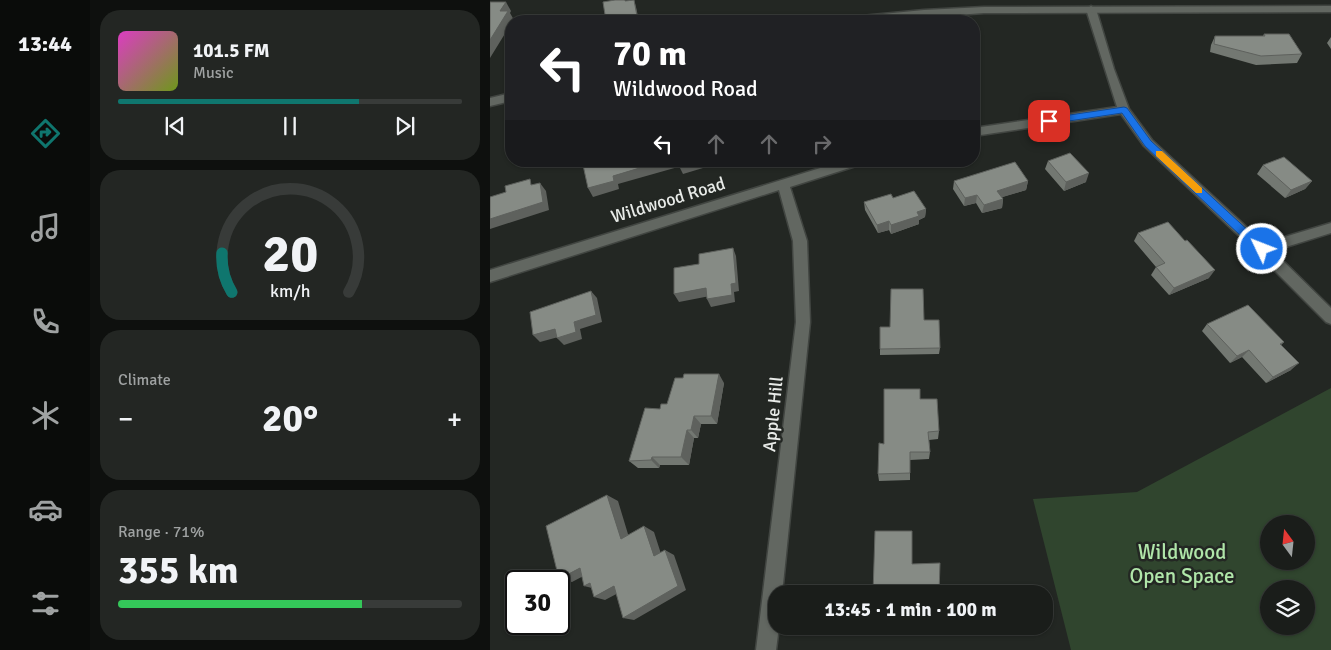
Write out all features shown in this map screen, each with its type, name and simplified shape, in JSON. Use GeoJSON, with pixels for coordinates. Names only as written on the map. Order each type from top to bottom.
{"type":"FeatureCollection","features":[{"type":"Feature","properties":{"kind":"street"},"geometry":{"type":"LineString","coordinates":[[909,15],[954,11],[1331,9]]}},
{"type":"Feature","properties":{"kind":"street"},"geometry":{"type":"LineString","coordinates":[[1091,10],[1124,110],[1148,144],[1262,249],[1331,318]]}},
{"type":"Feature","properties":{"kind":"street"},"geometry":{"type":"LineString","coordinates":[[490,102],[505,98]]}},
{"type":"Feature","properties":{"kind":"street"},"geometry":{"type":"LineString","coordinates":[[980,131],[1124,110]]}},
{"type":"Feature","properties":{"kind":"street","name":"Wildwood Road"},"geometry":{"type":"LineString","coordinates":[[490,276],[838,167]]}},
{"type":"Feature","properties":{"kind":"street","name":"Apple Hill"},"geometry":{"type":"LineString","coordinates":[[766,650],[803,322],[800,241],[783,183]]}},
{"type":"Feature","properties":{"kind":"street"},"geometry":{"type":"LineString","coordinates":[[1262,249],[1331,228]]}},
{"type":"Feature","properties":{"kind":"green space","name":"Wildwood Open Space"},"geometry":{"type":"Polygon","coordinates":[[[1331,388],[1331,650],[1071,650],[1033,499],[1137,492],[1331,388]]]}},
{"type":"Feature","properties":{"kind":"building"},"geometry":{"type":"Polygon","coordinates":[[[634,0],[637,15],[605,15],[603,2],[634,0]]]}},
{"type":"Feature","properties":{"kind":"building"},"geometry":{"type":"Polygon","coordinates":[[[490,2],[506,2],[500,11],[508,11],[490,40],[490,2]]]}},
{"type":"Feature","properties":{"kind":"building"},"geometry":{"type":"Polygon","coordinates":[[[1264,34],[1289,34],[1302,54],[1261,56],[1214,44],[1215,36],[1265,36],[1264,34]]]}},
{"type":"Feature","properties":{"kind":"building"},"geometry":{"type":"Polygon","coordinates":[[[1070,153],[1089,173],[1066,182],[1048,161],[1070,153]]]}},
{"type":"Feature","properties":{"kind":"building"},"geometry":{"type":"Polygon","coordinates":[[[1284,157],[1312,181],[1291,190],[1263,165],[1284,157]]]}},
{"type":"Feature","properties":{"kind":"building"},"geometry":{"type":"Polygon","coordinates":[[[1015,162],[1028,181],[997,191],[1003,199],[984,205],[977,195],[965,198],[954,181],[1015,162]]]}},
{"type":"Feature","properties":{"kind":"building"},"geometry":{"type":"Polygon","coordinates":[[[583,167],[643,167],[613,176],[614,181],[588,188],[583,167]]]}},
{"type":"Feature","properties":{"kind":"building"},"geometry":{"type":"Polygon","coordinates":[[[530,179],[531,185],[540,183],[543,202],[490,219],[490,197],[506,192],[505,186],[530,179]]]}},
{"type":"Feature","properties":{"kind":"building"},"geometry":{"type":"Polygon","coordinates":[[[914,191],[926,209],[917,212],[919,216],[891,225],[889,221],[877,225],[864,202],[891,194],[893,198],[914,191]]]}},
{"type":"Feature","properties":{"kind":"building"},"geometry":{"type":"Polygon","coordinates":[[[1168,222],[1215,270],[1174,288],[1156,267],[1165,263],[1138,233],[1168,222]]]}},
{"type":"Feature","properties":{"kind":"building"},"geometry":{"type":"Polygon","coordinates":[[[733,248],[736,283],[731,284],[732,295],[707,299],[706,288],[674,294],[674,268],[699,264],[699,254],[733,248]]]}},
{"type":"Feature","properties":{"kind":"building"},"geometry":{"type":"Polygon","coordinates":[[[891,289],[923,289],[924,320],[939,320],[940,348],[880,349],[880,327],[890,327],[891,289]]]}},
{"type":"Feature","properties":{"kind":"building"},"geometry":{"type":"Polygon","coordinates":[[[591,291],[596,315],[574,322],[576,332],[557,338],[555,329],[533,335],[530,312],[591,291]]]}},
{"type":"Feature","properties":{"kind":"building"},"geometry":{"type":"Polygon","coordinates":[[[1248,305],[1284,342],[1280,344],[1299,363],[1273,377],[1249,350],[1237,356],[1207,324],[1248,305]]]}},
{"type":"Feature","properties":{"kind":"building"},"geometry":{"type":"Polygon","coordinates":[[[684,374],[719,374],[711,416],[694,416],[691,430],[687,430],[681,457],[652,457],[651,460],[629,461],[645,408],[660,409],[661,404],[667,404],[675,378],[683,378],[684,374]]]}},
{"type":"Feature","properties":{"kind":"building"},"geometry":{"type":"Polygon","coordinates":[[[884,389],[920,389],[920,399],[937,399],[939,431],[928,432],[930,452],[910,452],[910,473],[878,474],[879,443],[884,444],[884,389]]]}},
{"type":"Feature","properties":{"kind":"building"},"geometry":{"type":"Polygon","coordinates":[[[607,495],[621,539],[644,526],[654,556],[665,550],[678,586],[623,618],[614,586],[594,597],[590,583],[584,586],[580,568],[570,573],[570,570],[557,570],[546,526],[607,495]]]}},
{"type":"Feature","properties":{"kind":"building"},"geometry":{"type":"Polygon","coordinates":[[[875,531],[912,531],[912,564],[940,563],[939,585],[873,585],[875,531]]]}},
{"type":"Feature","properties":{"kind":"slow traffic"},"geometry":{"type":"LineString","coordinates":[[1159,154],[1199,191]]}},
{"type":"Feature","properties":{"kind":"route"},"geometry":{"type":"LineString","coordinates":[[1049,121],[1124,110],[1148,144],[1262,249]]}}]}
